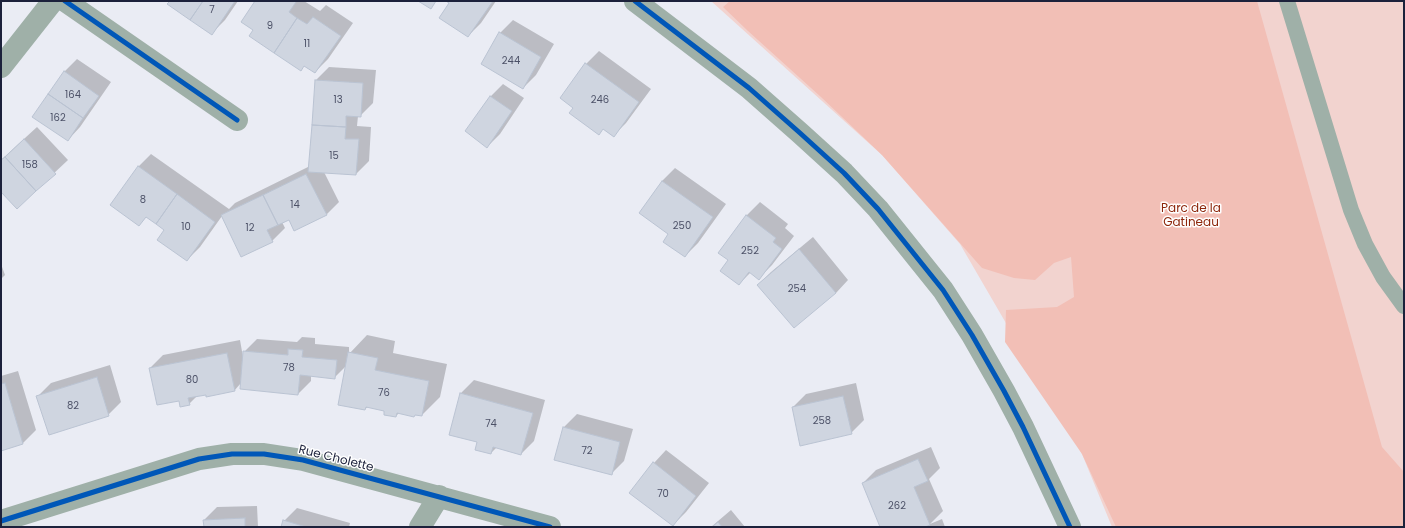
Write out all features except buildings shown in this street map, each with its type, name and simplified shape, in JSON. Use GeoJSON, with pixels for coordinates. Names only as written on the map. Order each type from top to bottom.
{"type":"FeatureCollection","features":[{"type":"Feature","properties":{"kind":"street"},"geometry":{"type":"LineString","coordinates":[[1,67],[54,1]]}},
{"type":"Feature","properties":{"kind":"street"},"geometry":{"type":"LineString","coordinates":[[65,1],[237,120]]}},
{"type":"Feature","properties":{"kind":"street"},"geometry":{"type":"LineString","coordinates":[[634,1],[749,88],[800,132],[844,173],[878,209],[943,290],[972,334],[1023,427],[1070,527]]}},
{"type":"Feature","properties":{"kind":"street","name":"Rue Cholette"},"geometry":{"type":"LineString","coordinates":[[1,521],[199,459],[232,454],[264,454],[302,460],[550,527]]}},
{"type":"Feature","properties":{"kind":"street"},"geometry":{"type":"LineString","coordinates":[[420,527],[439,496]]}},
{"type":"Feature","properties":{"kind":"lane"},"geometry":{"type":"LineString","coordinates":[[1288,1],[1351,210],[1365,244],[1383,277],[1404,306]]}},
{"type":"Feature","properties":{"kind":"green space","name":"Parc de la Gatineau"},"geometry":{"type":"Polygon","coordinates":[[[711,1],[1404,1],[1404,527],[1112,527],[1082,454],[960,244],[882,155],[711,1]]]}},
{"type":"Feature","properties":{"kind":"green space","name":"Parc de la Gatineau"},"geometry":{"type":"Polygon","coordinates":[[[730,1],[1257,1],[1382,447],[1404,472],[1404,527],[1116,527],[1082,454],[1005,342],[1006,310],[1057,307],[1074,297],[1071,257],[1054,263],[1035,280],[1014,278],[982,268],[882,155],[723,7],[730,1]]]}},
{"type":"Feature","properties":{"kind":"cycle path"},"geometry":{"type":"LineString","coordinates":[[65,1],[237,120]]}},
{"type":"Feature","properties":{"kind":"cycle path"},"geometry":{"type":"LineString","coordinates":[[635,1],[749,88],[844,173],[878,209],[943,290],[972,335],[1023,427],[1070,527]]}},
{"type":"Feature","properties":{"kind":"cycle path"},"geometry":{"type":"LineString","coordinates":[[1,521],[199,459],[232,454],[264,454],[303,460],[550,527]]}}]}
